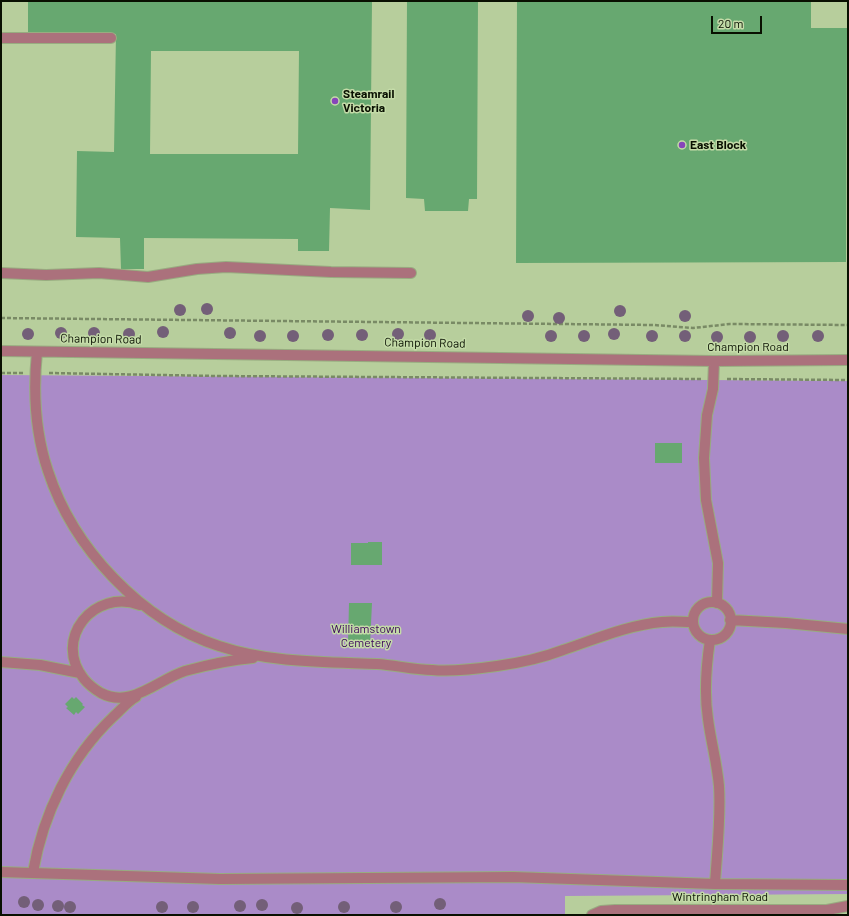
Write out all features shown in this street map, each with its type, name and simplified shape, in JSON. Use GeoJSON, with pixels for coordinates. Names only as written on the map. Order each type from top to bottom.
{"type":"FeatureCollection","features":[{"type":"Feature","properties":{"kind":"street"},"geometry":{"type":"LineString","coordinates":[[1,38],[111,38]]}},
{"type":"Feature","properties":{"kind":"street"},"geometry":{"type":"LineString","coordinates":[[1,273],[46,275],[99,273],[148,277],[197,269],[226,267],[331,272],[411,273]]}},
{"type":"Feature","properties":{"kind":"street","name":"Champion Road"},"geometry":{"type":"LineString","coordinates":[[1,351],[714,360],[848,360]]}},
{"type":"Feature","properties":{"kind":"street"},"geometry":{"type":"LineString","coordinates":[[37,352],[35,373],[36,410],[43,456],[61,504],[77,531],[96,557],[124,589],[147,608],[174,626],[194,636],[219,646],[263,657],[305,661],[380,664],[433,671],[480,668],[515,663],[540,657],[637,626],[668,621],[692,622]]}},
{"type":"Feature","properties":{"kind":"street"},"geometry":{"type":"LineString","coordinates":[[714,360],[714,379],[706,426],[704,458],[706,500],[718,563],[717,603]]}},
{"type":"Feature","properties":{"kind":"street"},"geometry":{"type":"LineString","coordinates":[[146,691],[128,697],[118,698],[109,696],[93,688],[85,681],[80,673],[74,658],[74,643],[80,625],[87,616],[97,608],[114,602],[130,602],[147,608]]}},
{"type":"Feature","properties":{"kind":"street"},"geometry":{"type":"LineString","coordinates":[[708,603],[717,603],[728,611],[730,620],[729,628],[719,639],[710,640],[700,637],[692,622],[694,614],[700,606],[708,603]]}},
{"type":"Feature","properties":{"kind":"street"},"geometry":{"type":"LineString","coordinates":[[730,620],[786,623],[848,629]]}},
{"type":"Feature","properties":{"kind":"street"},"geometry":{"type":"LineString","coordinates":[[710,640],[706,678],[706,710],[718,778],[720,809],[715,884]]}},
{"type":"Feature","properties":{"kind":"street"},"geometry":{"type":"LineString","coordinates":[[33,872],[36,854],[48,816],[60,789],[90,743],[102,728],[126,704],[167,679],[185,672],[228,661],[263,657]]}},
{"type":"Feature","properties":{"kind":"street"},"geometry":{"type":"LineString","coordinates":[[1,662],[40,665],[80,673]]}},
{"type":"Feature","properties":{"kind":"street"},"geometry":{"type":"LineString","coordinates":[[1,872],[220,879],[513,877],[715,884],[848,885]]}},
{"type":"Feature","properties":{"kind":"street","name":"Wintringham Road"},"geometry":{"type":"LineString","coordinates":[[592,915],[601,911],[615,910],[827,910],[848,906]]}},
{"type":"Feature","properties":{"kind":"path"},"geometry":{"type":"LineString","coordinates":[[1,318],[654,325],[693,328],[730,324],[848,325]]}},
{"type":"Feature","properties":{"kind":"path"},"geometry":{"type":"LineString","coordinates":[[1,373],[216,376],[848,380]]}},
{"type":"Feature","properties":{"kind":"green space","name":"Williamstown Cemetery"},"geometry":{"type":"Polygon","coordinates":[[[1,375],[848,381],[848,894],[565,896],[565,915],[1,915],[1,375]]]}},
{"type":"Feature","properties":{"kind":"building","name":"Steamrail Victoria"},"geometry":{"type":"Polygon","coordinates":[[[28,1],[372,1],[370,210],[330,208],[329,251],[298,251],[298,239],[144,238],[144,269],[121,269],[120,238],[76,237],[77,151],[114,152],[116,34],[28,33],[28,1]],[[151,51],[150,154],[298,154],[299,51],[151,51]]]}},
{"type":"Feature","properties":{"kind":"building"},"geometry":{"type":"Polygon","coordinates":[[[407,1],[478,1],[477,199],[469,199],[468,211],[425,211],[424,199],[406,198],[407,1]]]}},
{"type":"Feature","properties":{"kind":"building","name":"East Block"},"geometry":{"type":"Polygon","coordinates":[[[517,1],[811,1],[811,28],[847,28],[846,262],[516,263],[517,1]]]}},
{"type":"Feature","properties":{"kind":"building"},"geometry":{"type":"Polygon","coordinates":[[[655,443],[682,443],[682,463],[655,463],[655,443]]]}},
{"type":"Feature","properties":{"kind":"building"},"geometry":{"type":"Polygon","coordinates":[[[382,542],[382,565],[351,565],[351,543],[382,542]]]}},
{"type":"Feature","properties":{"kind":"building"},"geometry":{"type":"Polygon","coordinates":[[[349,603],[372,603],[370,645],[348,644],[349,603]]]}},
{"type":"Feature","properties":{"kind":"building"},"geometry":{"type":"Polygon","coordinates":[[[72,697],[74,699],[76,697],[85,707],[78,714],[76,712],[74,715],[66,708],[68,707],[65,704],[72,697]]]}},
{"type":"Feature","properties":{"kind":"place","name":"Steamrail Victoria"},"geometry":{"type":"Point","coordinates":[335,101]}},
{"type":"Feature","properties":{"kind":"place","name":"East Block"},"geometry":{"type":"Point","coordinates":[682,145]}}]}
